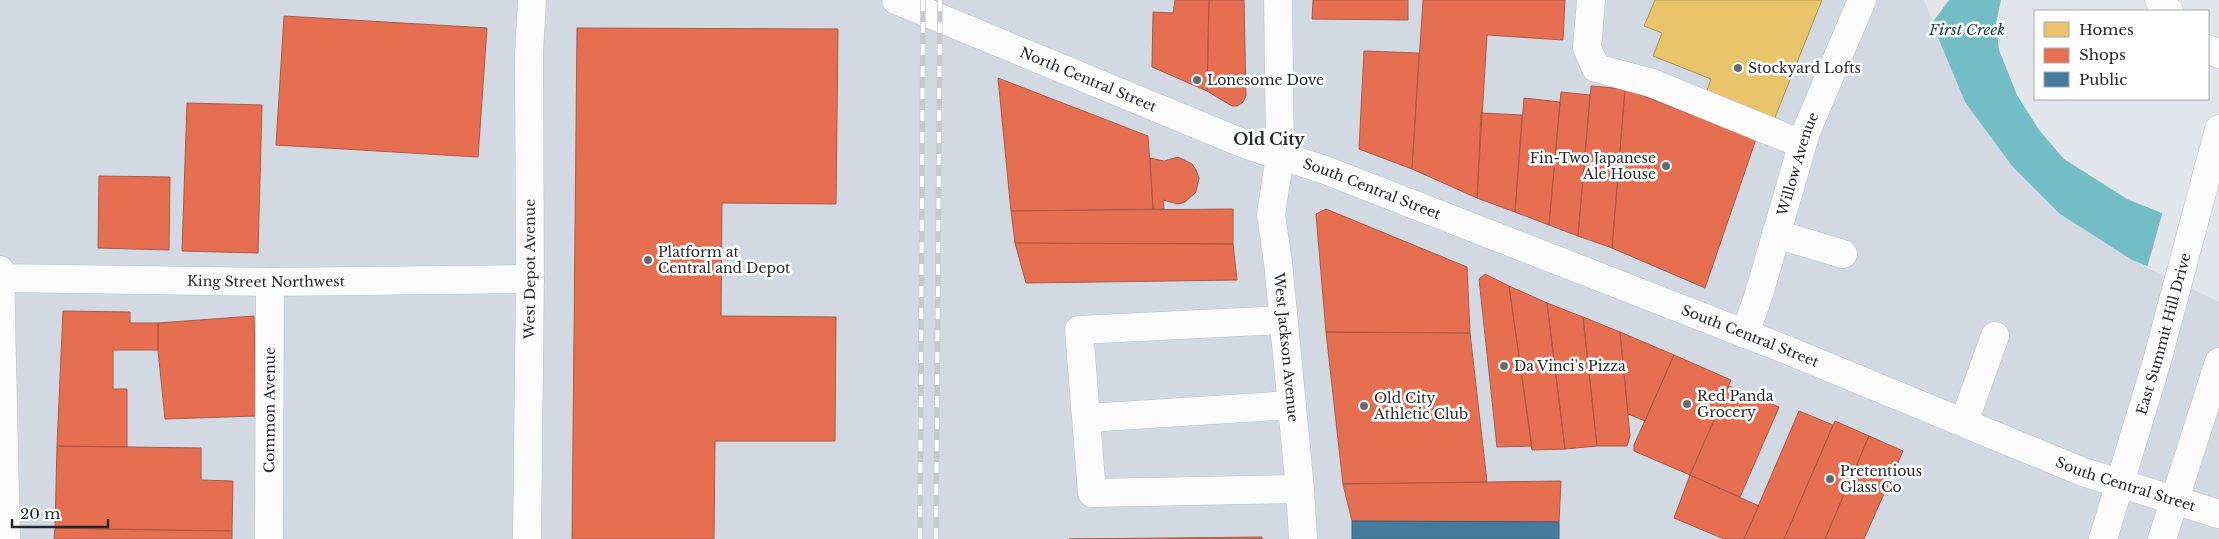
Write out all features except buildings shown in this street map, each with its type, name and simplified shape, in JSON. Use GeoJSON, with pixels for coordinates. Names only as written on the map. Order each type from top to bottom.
{"type":"FeatureCollection","features":[{"type":"Feature","properties":{"kind":"main road","name":"West Depot Avenue"},"geometry":{"type":"LineString","coordinates":[[527,539],[530,279],[529,55],[532,0]]}},
{"type":"Feature","properties":{"kind":"main road","name":"North Central Street"},"geometry":{"type":"LineString","coordinates":[[896,0],[1247,146],[1280,155]]}},
{"type":"Feature","properties":{"kind":"main road","name":"West Jackson Avenue"},"geometry":{"type":"LineString","coordinates":[[1278,0],[1280,155],[1271,215],[1292,405],[1303,539]]}},
{"type":"Feature","properties":{"kind":"main road"},"geometry":{"type":"LineString","coordinates":[[1591,0],[1587,48],[1596,68],[1652,83],[1802,144]]}},
{"type":"Feature","properties":{"kind":"main road","name":"Willow Avenue"},"geometry":{"type":"LineString","coordinates":[[1745,334],[1802,144],[1862,0]]}},
{"type":"Feature","properties":{"kind":"main road"},"geometry":{"type":"LineString","coordinates":[[2159,0],[2168,10]]}},
{"type":"Feature","properties":{"kind":"main road","name":"East Summit Hill Drive"},"geometry":{"type":"LineString","coordinates":[[2103,539],[2157,361],[2215,140]]}},
{"type":"Feature","properties":{"kind":"main road","name":"South Central Street"},"geometry":{"type":"LineString","coordinates":[[1280,155],[1787,350],[2083,472],[2219,514]]}},
{"type":"Feature","properties":{"kind":"main road"},"geometry":{"type":"LineString","coordinates":[[1776,234],[1843,254]]}},
{"type":"Feature","properties":{"kind":"main road","name":"King Street Northwest"},"geometry":{"type":"LineString","coordinates":[[1,274],[270,282],[530,279]]}},
{"type":"Feature","properties":{"kind":"main road"},"geometry":{"type":"LineString","coordinates":[[1,274],[6,539]]}},
{"type":"Feature","properties":{"kind":"main road","name":"Common Avenue"},"geometry":{"type":"LineString","coordinates":[[268,539],[270,282]]}},
{"type":"Feature","properties":{"kind":"main road"},"geometry":{"type":"LineString","coordinates":[[1283,320],[1079,330],[1092,493],[1300,489]]}},
{"type":"Feature","properties":{"kind":"main road"},"geometry":{"type":"LineString","coordinates":[[1964,422],[1994,336]]}},
{"type":"Feature","properties":{"kind":"main road"},"geometry":{"type":"LineString","coordinates":[[2162,539],[2216,373]]}},
{"type":"Feature","properties":{"kind":"main road"},"geometry":{"type":"LineString","coordinates":[[1087,418],[1292,405]]}},
{"type":"Feature","properties":{"kind":"shaded area"},"geometry":{"type":"Polygon","coordinates":[[[0,0],[1924,0],[1965,102],[2012,166],[2060,214],[2132,260],[2219,302],[2219,539],[0,539],[0,0]]]}},
{"type":"Feature","properties":{"kind":"water","name":"First Creek"},"geometry":{"type":"Polygon","coordinates":[[[1949,0],[2001,0],[1996,23],[1999,50],[2017,95],[2039,130],[2064,159],[2127,199],[2219,236],[2219,295],[2132,260],[2060,214],[2012,166],[1965,102],[1932,23],[1949,0]]]}},
{"type":"Feature","properties":{"kind":"pier"},"geometry":{"type":"Polygon","coordinates":[[[2163,211],[2219,234],[2219,298],[2147,268],[2163,211]]]}},
{"type":"Feature","properties":{"kind":"railway"},"geometry":{"type":"LineString","coordinates":[[920,539],[923,0]]}},
{"type":"Feature","properties":{"kind":"railway"},"geometry":{"type":"LineString","coordinates":[[936,539],[940,0]]}},
{"type":"Feature","properties":{"kind":"place","name":"Stockyard Lofts"},"geometry":{"type":"Point","coordinates":[1738,68]}},
{"type":"Feature","properties":{"kind":"place","name":"Lonesome Dove"},"geometry":{"type":"Point","coordinates":[1197,80]}},
{"type":"Feature","properties":{"kind":"place","name":"Fin-Two Japanese Ale House"},"geometry":{"type":"Point","coordinates":[1666,166]}},
{"type":"Feature","properties":{"kind":"place","name":"Platform at Central and Depot"},"geometry":{"type":"Point","coordinates":[648,260]}},
{"type":"Feature","properties":{"kind":"place","name":"Da Vinci's Pizza"},"geometry":{"type":"Point","coordinates":[1504,366]}},
{"type":"Feature","properties":{"kind":"place","name":"Red Panda Grocery"},"geometry":{"type":"Point","coordinates":[1687,404]}},
{"type":"Feature","properties":{"kind":"place","name":"Old City Athletic Club"},"geometry":{"type":"Point","coordinates":[1364,406]}},
{"type":"Feature","properties":{"kind":"place","name":"Pretentious Glass Co"},"geometry":{"type":"Point","coordinates":[1830,479]}},
{"type":"Feature","properties":{"kind":"district","name":"Old City"},"geometry":{"type":"Point","coordinates":[1269,139]}}]}
